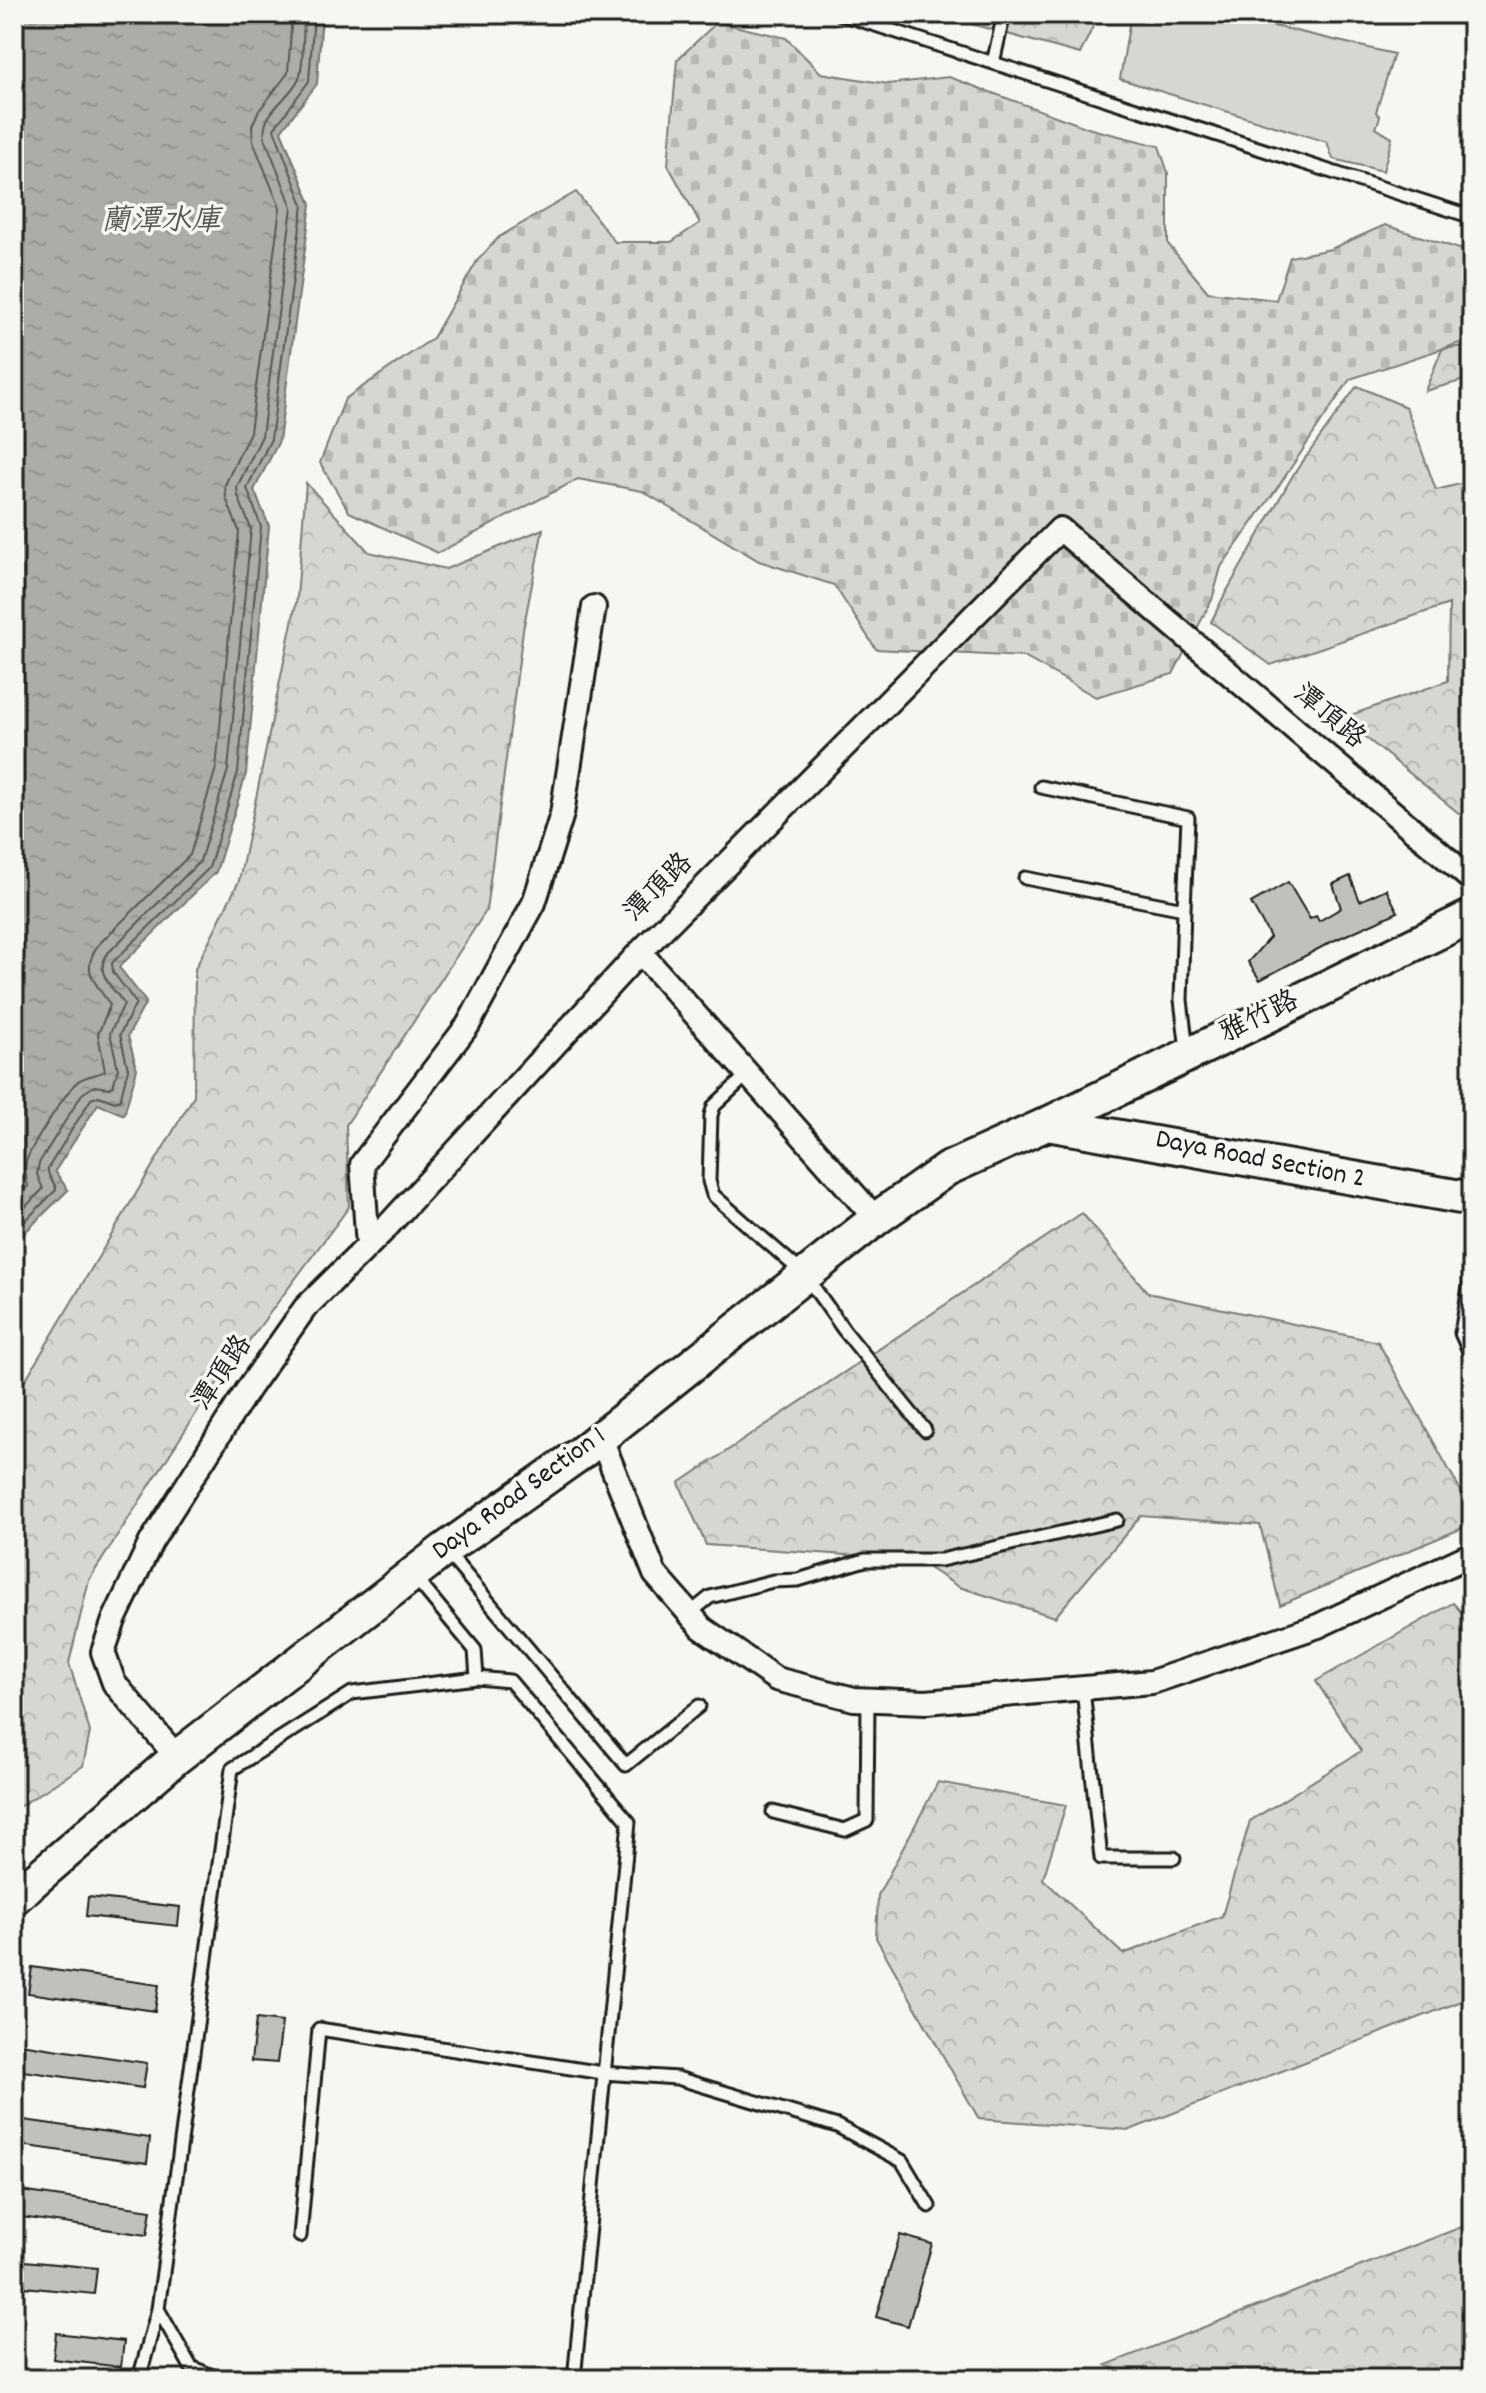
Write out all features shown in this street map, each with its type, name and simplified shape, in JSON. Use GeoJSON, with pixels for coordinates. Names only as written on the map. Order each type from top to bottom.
{"type":"FeatureCollection","features":[{"type":"Feature","properties":{"kind":"main road","name":"雅竹路"},"geometry":{"type":"LineString","coordinates":[[1047,1124],[1472,916]]}},
{"type":"Feature","properties":{"kind":"main road","name":"Daya Road Section 2"},"geometry":{"type":"LineString","coordinates":[[1047,1124],[1472,1199]]}},
{"type":"Feature","properties":{"kind":"main road","name":"Daya Road Section 1"},"geometry":{"type":"LineString","coordinates":[[14,1898],[177,1757],[444,1550],[581,1453],[876,1219],[947,1169],[1047,1124]]}},
{"type":"Feature","properties":{"kind":"street","name":"潭頂路"},"geometry":{"type":"LineString","coordinates":[[177,1757],[114,1683],[103,1652],[114,1620],[151,1542],[248,1389],[305,1308],[368,1246],[640,952],[1060,529],[1472,880]]}},
{"type":"Feature","properties":{"kind":"street"},"geometry":{"type":"LineString","coordinates":[[368,1246],[362,1164],[468,1025],[534,903],[562,814],[594,607]]}},
{"type":"Feature","properties":{"kind":"street"},"geometry":{"type":"LineString","coordinates":[[640,952],[876,1219]]}},
{"type":"Feature","properties":{"kind":"street"},"geometry":{"type":"LineString","coordinates":[[600,1436],[655,1574],[702,1628],[776,1679],[854,1699],[926,1702],[1152,1682],[1318,1626],[1472,1554]]}},
{"type":"Feature","properties":{"kind":"lane"},"geometry":{"type":"LineString","coordinates":[[841,14],[1472,217]]}},
{"type":"Feature","properties":{"kind":"lane"},"geometry":{"type":"LineString","coordinates":[[993,63],[1004,14]]}},
{"type":"Feature","properties":{"kind":"lane"},"geometry":{"type":"LineString","coordinates":[[1041,787],[1188,818],[1181,1000],[1188,1055]]}},
{"type":"Feature","properties":{"kind":"lane"},"geometry":{"type":"LineString","coordinates":[[1025,878],[1184,909]]}},
{"type":"Feature","properties":{"kind":"lane"},"geometry":{"type":"LineString","coordinates":[[748,1074],[714,1106],[711,1115],[709,1181],[713,1195],[805,1275],[844,1330],[925,1430]]}},
{"type":"Feature","properties":{"kind":"lane"},"geometry":{"type":"LineString","coordinates":[[1472,1270],[1461,1333],[1472,1358]]}},
{"type":"Feature","properties":{"kind":"lane"},"geometry":{"type":"LineString","coordinates":[[689,1614],[710,1597],[773,1581],[798,1580],[865,1560],[941,1560],[1117,1520]]}},
{"type":"Feature","properties":{"kind":"lane"},"geometry":{"type":"LineString","coordinates":[[444,1550],[626,1765],[699,1706]]}},
{"type":"Feature","properties":{"kind":"lane"},"geometry":{"type":"LineString","coordinates":[[413,1574],[475,1650],[477,1678]]}},
{"type":"Feature","properties":{"kind":"lane"},"geometry":{"type":"LineString","coordinates":[[139,2379],[158,2309],[232,1769],[352,1693],[477,1678],[510,1681],[629,1822],[574,2379]]}},
{"type":"Feature","properties":{"kind":"lane"},"geometry":{"type":"LineString","coordinates":[[1083,1689],[1101,1858],[1174,1858]]}},
{"type":"Feature","properties":{"kind":"lane"},"geometry":{"type":"LineString","coordinates":[[773,1812],[845,1830],[867,1820],[868,1700]]}},
{"type":"Feature","properties":{"kind":"lane"},"geometry":{"type":"LineString","coordinates":[[300,2236],[319,2029],[603,2073],[677,2078],[837,2126],[902,2161],[929,2206]]}},
{"type":"Feature","properties":{"kind":"lane"},"geometry":{"type":"LineString","coordinates":[[158,2309],[191,2367],[220,2379]]}},
{"type":"Feature","properties":{"kind":"green space"},"geometry":{"type":"Polygon","coordinates":[[[935,14],[1099,14],[1080,54],[935,14]]]}},
{"type":"Feature","properties":{"kind":"green space"},"geometry":{"type":"Polygon","coordinates":[[[1131,14],[1223,14],[1394,54],[1376,112],[1380,117],[1376,128],[1392,138],[1383,171],[1333,159],[1327,142],[1120,79],[1131,14]]]}},
{"type":"Feature","properties":{"kind":"green space"},"geometry":{"type":"Polygon","coordinates":[[[717,22],[786,38],[821,73],[888,84],[949,77],[1091,129],[1159,146],[1168,173],[1168,244],[1208,292],[1276,300],[1290,257],[1331,249],[1385,225],[1472,253],[1472,339],[1350,379],[1221,567],[1212,600],[1173,674],[1096,697],[1024,657],[876,649],[834,585],[759,561],[642,491],[578,479],[438,553],[349,512],[320,463],[345,399],[433,338],[477,261],[499,237],[576,192],[615,242],[671,242],[700,223],[668,165],[677,60],[717,22]]]}},
{"type":"Feature","properties":{"kind":"green space"},"geometry":{"type":"Polygon","coordinates":[[[1472,345],[1472,378],[1425,391],[1442,349],[1472,345]]]}},
{"type":"Feature","properties":{"kind":"green space"},"geometry":{"type":"Polygon","coordinates":[[[1357,386],[1406,407],[1436,490],[1472,481],[1472,824],[1342,718],[1448,681],[1449,604],[1271,665],[1211,622],[1293,475],[1357,386]]]}},
{"type":"Feature","properties":{"kind":"green space"},"geometry":{"type":"Polygon","coordinates":[[[306,483],[369,552],[446,569],[543,529],[523,630],[486,911],[346,1125],[349,1207],[204,1401],[89,1580],[69,1663],[90,1732],[83,1766],[14,1810],[14,1399],[194,1096],[195,969],[239,881],[297,598],[306,483]]]}},
{"type":"Feature","properties":{"kind":"green space"},"geometry":{"type":"Polygon","coordinates":[[[1082,1213],[1148,1293],[1378,1342],[1472,1511],[1472,1524],[1280,1605],[1260,1525],[1141,1516],[1055,1617],[959,1587],[916,1560],[706,1545],[679,1483],[1082,1213]]]}},
{"type":"Feature","properties":{"kind":"green space"},"geometry":{"type":"Polygon","coordinates":[[[1453,1603],[1472,1624],[1472,1997],[1130,2130],[979,2119],[876,1938],[878,1895],[938,1782],[1066,1805],[1043,1879],[1123,1954],[1222,1916],[1250,1821],[1361,1751],[1316,1681],[1453,1603]]]}},
{"type":"Feature","properties":{"kind":"green space"},"geometry":{"type":"Polygon","coordinates":[[[1472,2223],[1472,2379],[1135,2379],[1106,2365],[1472,2223]]]}},
{"type":"Feature","properties":{"kind":"water","name":"蘭潭水庫"},"geometry":{"type":"Polygon","coordinates":[[[14,14],[322,14],[317,84],[281,131],[311,204],[279,441],[254,490],[269,526],[246,774],[216,872],[119,967],[146,1002],[128,1036],[137,1069],[124,1115],[98,1104],[55,1171],[68,1190],[14,1243],[14,14]]]}},
{"type":"Feature","properties":{"kind":"building"},"geometry":{"type":"Polygon","coordinates":[[[1350,876],[1360,901],[1386,889],[1398,912],[1333,941],[1260,980],[1248,962],[1270,937],[1251,903],[1288,882],[1310,919],[1316,916],[1319,921],[1341,908],[1333,884],[1350,876]]]}},
{"type":"Feature","properties":{"kind":"building"},"geometry":{"type":"Polygon","coordinates":[[[88,1897],[180,1907],[178,1926],[86,1916],[88,1897]]]}},
{"type":"Feature","properties":{"kind":"building"},"geometry":{"type":"Polygon","coordinates":[[[32,1967],[159,1985],[155,2011],[28,1993],[32,1967]]]}},
{"type":"Feature","properties":{"kind":"building"},"geometry":{"type":"Polygon","coordinates":[[[256,2019],[282,2022],[277,2063],[251,2061],[256,2019]]]}},
{"type":"Feature","properties":{"kind":"building"},"geometry":{"type":"Polygon","coordinates":[[[20,2044],[147,2063],[143,2088],[16,2070],[20,2044]]]}},
{"type":"Feature","properties":{"kind":"building"},"geometry":{"type":"Polygon","coordinates":[[[24,2120],[150,2138],[147,2163],[20,2145],[24,2120]]]}},
{"type":"Feature","properties":{"kind":"building"},"geometry":{"type":"Polygon","coordinates":[[[14,2190],[151,2210],[147,2235],[14,2216],[14,2190]]]}},
{"type":"Feature","properties":{"kind":"building"},"geometry":{"type":"Polygon","coordinates":[[[900,2235],[932,2244],[908,2326],[876,2317],[900,2235]]]}},
{"type":"Feature","properties":{"kind":"building"},"geometry":{"type":"Polygon","coordinates":[[[14,2260],[97,2268],[94,2294],[14,2286],[14,2260]]]}},
{"type":"Feature","properties":{"kind":"building"},"geometry":{"type":"Polygon","coordinates":[[[56,2333],[124,2341],[121,2367],[53,2359],[56,2333]]]}}]}
